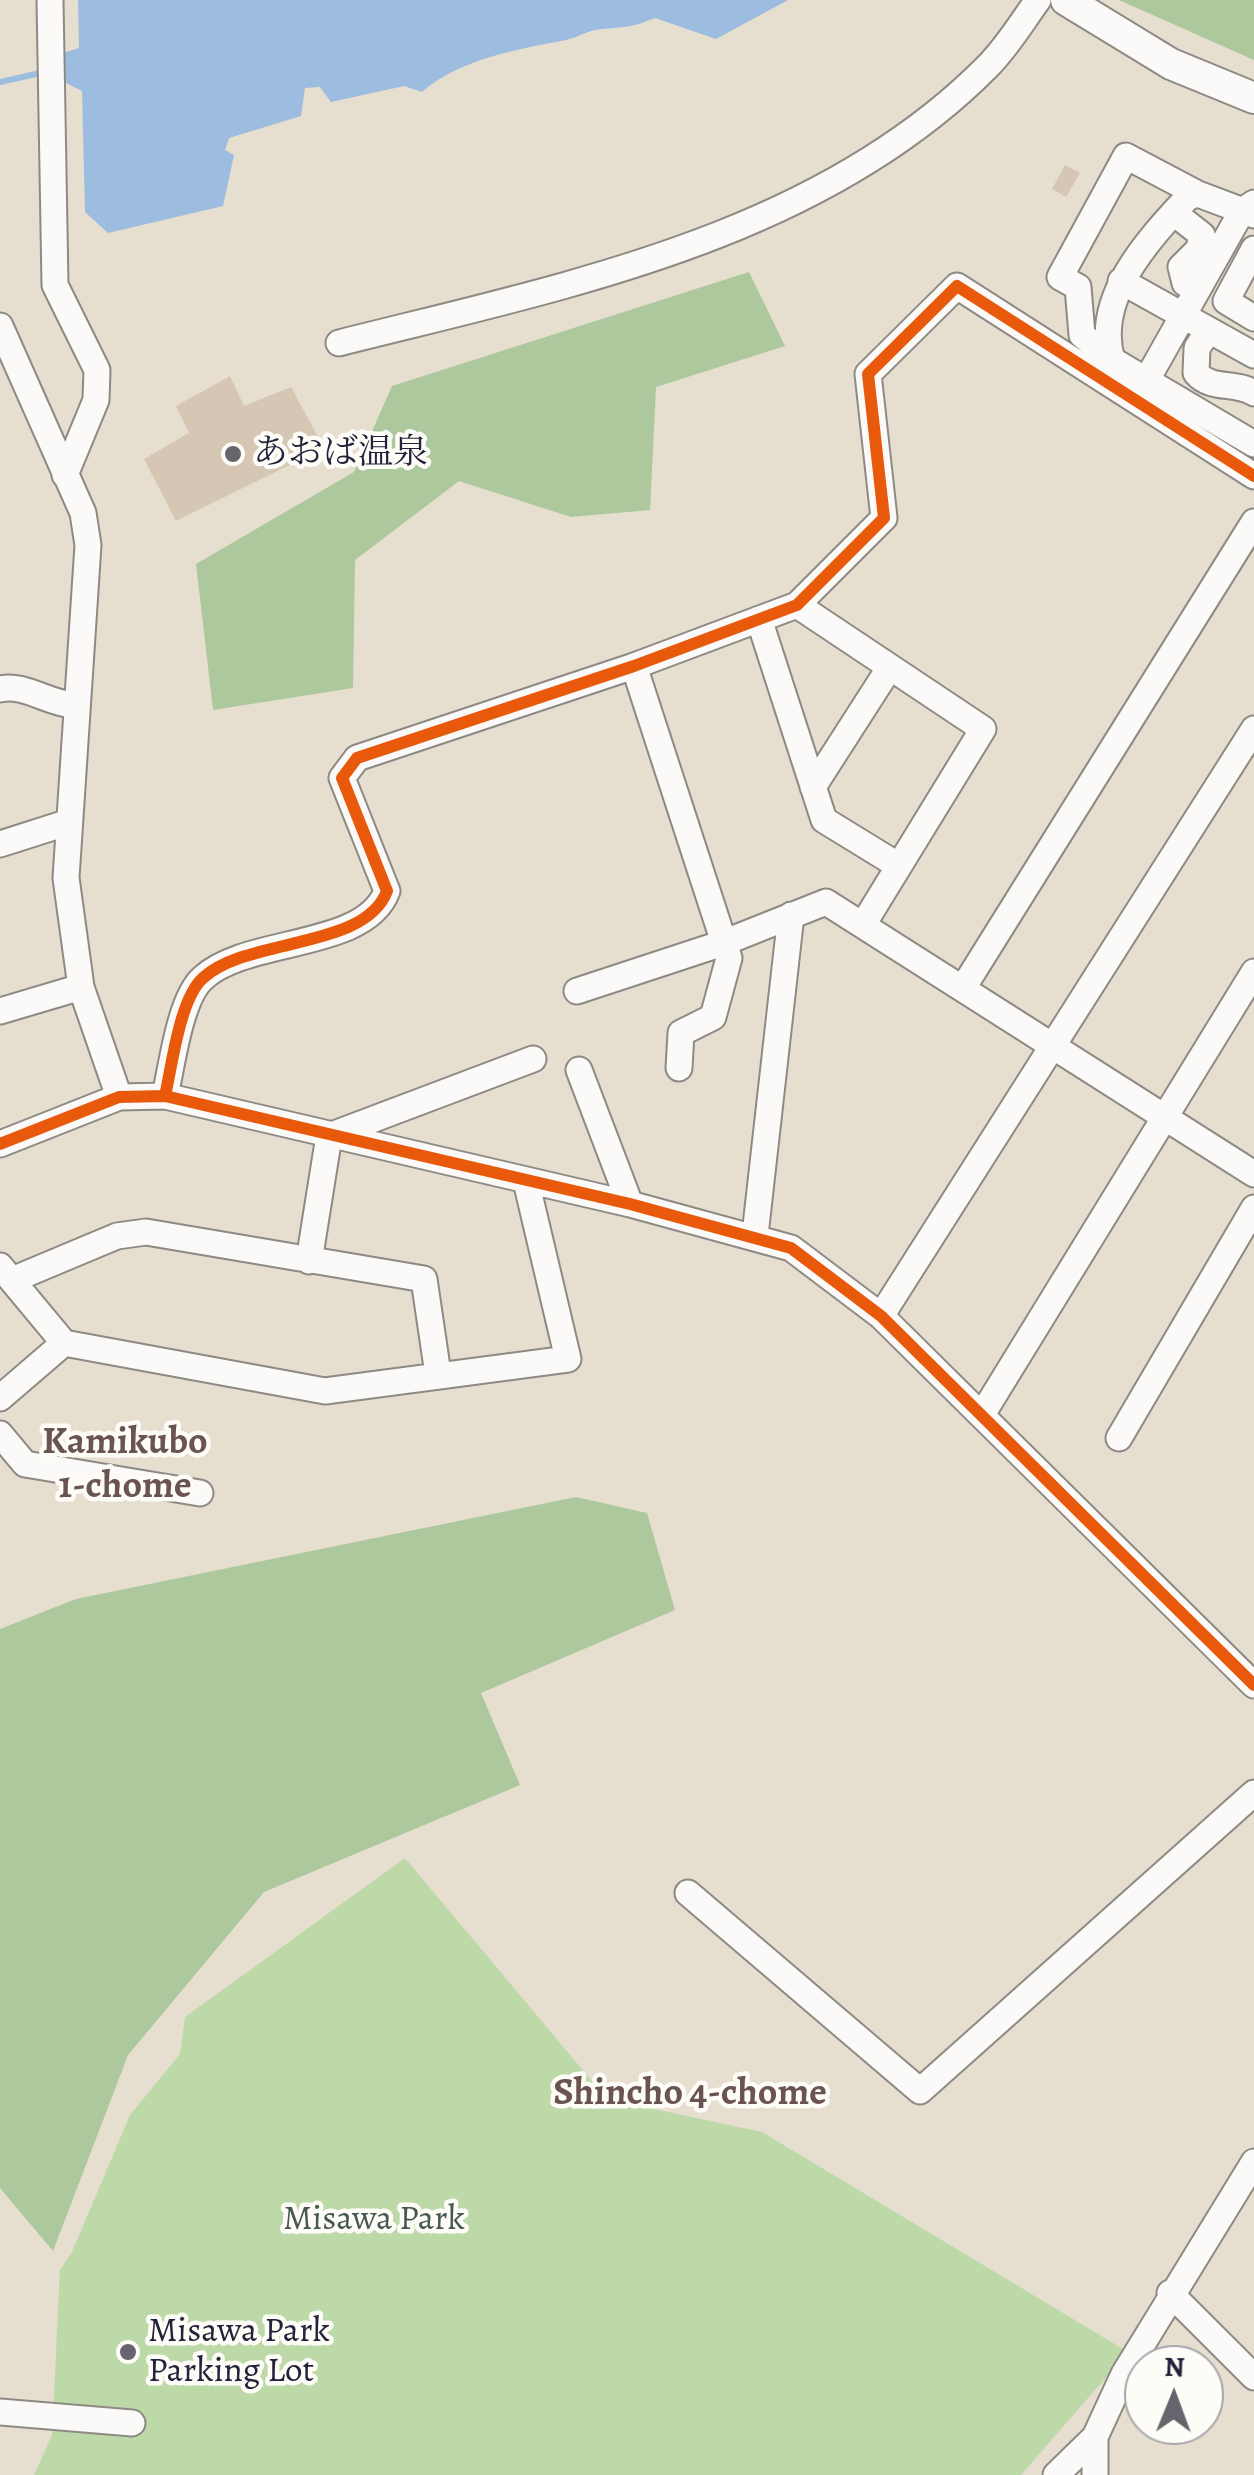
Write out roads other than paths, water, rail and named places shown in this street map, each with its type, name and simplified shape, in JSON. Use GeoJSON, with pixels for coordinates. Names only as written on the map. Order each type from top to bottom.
{"type":"FeatureCollection","features":[{"type":"Feature","properties":{"kind":"main road"},"geometry":{"type":"LineString","coordinates":[[1066,0],[1170,64],[1254,98]]}},
{"type":"Feature","properties":{"kind":"street"},"geometry":{"type":"LineString","coordinates":[[50,0],[54,286],[97,370],[96,400],[65,474]]}},
{"type":"Feature","properties":{"kind":"street"},"geometry":{"type":"LineString","coordinates":[[340,343],[592,279],[702,241],[784,204],[914,130],[989,65],[1038,0]]}},
{"type":"Feature","properties":{"kind":"street"},"geometry":{"type":"LineString","coordinates":[[1145,383],[1212,264],[1250,210],[1198,194],[1126,156],[1060,277],[1078,287],[1082,335],[1145,383],[1250,434]]}},
{"type":"Feature","properties":{"kind":"street"},"geometry":{"type":"LineString","coordinates":[[1112,360],[1105,327],[1121,281],[1188,197],[1198,194]]}},
{"type":"Feature","properties":{"kind":"street"},"geometry":{"type":"LineString","coordinates":[[1174,213],[1202,235],[1199,249],[1184,258],[1180,274],[1197,290]]}},
{"type":"Feature","properties":{"kind":"street"},"geometry":{"type":"LineString","coordinates":[[1254,249],[1245,282],[1226,301],[1254,318]]}},
{"type":"Feature","properties":{"kind":"street"},"geometry":{"type":"LineString","coordinates":[[1212,264],[1245,282]]}},
{"type":"Feature","properties":{"kind":"street"},"geometry":{"type":"LineString","coordinates":[[1121,281],[1210,330],[1250,343]]}},
{"type":"Feature","properties":{"kind":"street"},"geometry":{"type":"LineString","coordinates":[[165,1096],[190,995],[203,977],[231,962],[360,922],[381,908],[387,891],[342,778],[357,758],[634,666],[797,605],[884,518],[868,374],[956,286],[1254,476]]}},
{"type":"Feature","properties":{"kind":"street"},"geometry":{"type":"LineString","coordinates":[[0,326],[82,513],[88,544],[66,823],[66,878],[80,987],[119,1096]]}},
{"type":"Feature","properties":{"kind":"street"},"geometry":{"type":"LineString","coordinates":[[1210,330],[1197,348],[1196,373],[1214,386],[1242,386],[1254,393]]}},
{"type":"Feature","properties":{"kind":"street"},"geometry":{"type":"LineString","coordinates":[[964,988],[1254,522]]}},
{"type":"Feature","properties":{"kind":"street"},"geometry":{"type":"LineString","coordinates":[[797,605],[983,729],[864,924]]}},
{"type":"Feature","properties":{"kind":"street"},"geometry":{"type":"LineString","coordinates":[[759,619],[824,820],[899,866]]}},
{"type":"Feature","properties":{"kind":"street"},"geometry":{"type":"LineString","coordinates":[[634,666],[729,958],[713,1016],[680,1032],[679,1068]]}},
{"type":"Feature","properties":{"kind":"street"},"geometry":{"type":"LineString","coordinates":[[814,786],[890,667]]}},
{"type":"Feature","properties":{"kind":"street"},"geometry":{"type":"LineString","coordinates":[[0,689],[12,686],[56,704],[74,706]]}},
{"type":"Feature","properties":{"kind":"street"},"geometry":{"type":"LineString","coordinates":[[881,1316],[1254,729]]}},
{"type":"Feature","properties":{"kind":"street"},"geometry":{"type":"LineString","coordinates":[[0,844],[66,823]]}},
{"type":"Feature","properties":{"kind":"street"},"geometry":{"type":"LineString","coordinates":[[577,991],[826,902],[1254,1174]]}},
{"type":"Feature","properties":{"kind":"street"},"geometry":{"type":"LineString","coordinates":[[755,1235],[791,915]]}},
{"type":"Feature","properties":{"kind":"street"},"geometry":{"type":"LineString","coordinates":[[983,1413],[1254,972]]}},
{"type":"Feature","properties":{"kind":"street"},"geometry":{"type":"LineString","coordinates":[[0,1011],[80,987]]}},
{"type":"Feature","properties":{"kind":"street"},"geometry":{"type":"LineString","coordinates":[[328,1136],[533,1059]]}},
{"type":"Feature","properties":{"kind":"street"},"geometry":{"type":"LineString","coordinates":[[579,1070],[630,1204]]}},
{"type":"Feature","properties":{"kind":"street"},"geometry":{"type":"LineString","coordinates":[[0,1144],[119,1096],[165,1096],[630,1204],[755,1235],[791,1248],[881,1316],[1254,1685]]}},
{"type":"Feature","properties":{"kind":"street"},"geometry":{"type":"LineString","coordinates":[[309,1261],[328,1136]]}},
{"type":"Feature","properties":{"kind":"street"},"geometry":{"type":"LineString","coordinates":[[438,1374],[424,1279],[146,1232],[117,1236],[6,1273],[64,1343],[325,1391],[568,1359],[526,1181]]}},
{"type":"Feature","properties":{"kind":"street"},"geometry":{"type":"LineString","coordinates":[[1119,1438],[1254,1208]]}},
{"type":"Feature","properties":{"kind":"street"},"geometry":{"type":"LineString","coordinates":[[0,1398],[64,1343]]}},
{"type":"Feature","properties":{"kind":"street"},"geometry":{"type":"LineString","coordinates":[[0,1434],[26,1464],[200,1492]]}},
{"type":"Feature","properties":{"kind":"street"},"geometry":{"type":"LineString","coordinates":[[688,1892],[920,2090],[1254,1793]]}},
{"type":"Feature","properties":{"kind":"street"},"geometry":{"type":"LineString","coordinates":[[1056,2475],[1095,2437],[1124,2374],[1170,2294],[1254,2162]]}},
{"type":"Feature","properties":{"kind":"street"},"geometry":{"type":"LineString","coordinates":[[1170,2294],[1254,2376]]}},
{"type":"Feature","properties":{"kind":"street"},"geometry":{"type":"LineString","coordinates":[[0,2412],[132,2423]]}},
{"type":"Feature","properties":{"kind":"street"},"geometry":{"type":"LineString","coordinates":[[1095,2437],[1095,2475]]}},
{"type":"Feature","properties":{"kind":"water"},"geometry":{"type":"Polygon","coordinates":[[[78,0],[788,0],[716,39],[655,18],[471,63],[422,92],[404,86],[331,102],[320,87],[305,88],[301,116],[229,138],[225,150],[234,155],[223,206],[108,233],[85,212],[82,91],[62,81],[60,54],[79,48],[78,0]]]}},
{"type":"Feature","properties":{"kind":"waterway"},"geometry":{"type":"LineString","coordinates":[[0,82],[45,72]]}},
{"type":"Feature","properties":{"kind":"place","name":"あおば温泉"},"geometry":{"type":"Point","coordinates":[233,454]}},
{"type":"Feature","properties":{"kind":"place","name":"Misawa Park Parking Lot"},"geometry":{"type":"Point","coordinates":[128,2352]}},
{"type":"Feature","properties":{"kind":"district","name":"Kamikubo 1-chome"},"geometry":{"type":"Point","coordinates":[125,1466]}},
{"type":"Feature","properties":{"kind":"district","name":"Shincho 4-chome"},"geometry":{"type":"Point","coordinates":[690,2095]}},
{"type":"Feature","properties":{"kind":"park label","name":"Misawa Park"},"geometry":{"type":"Point","coordinates":[374,2220]}}]}
